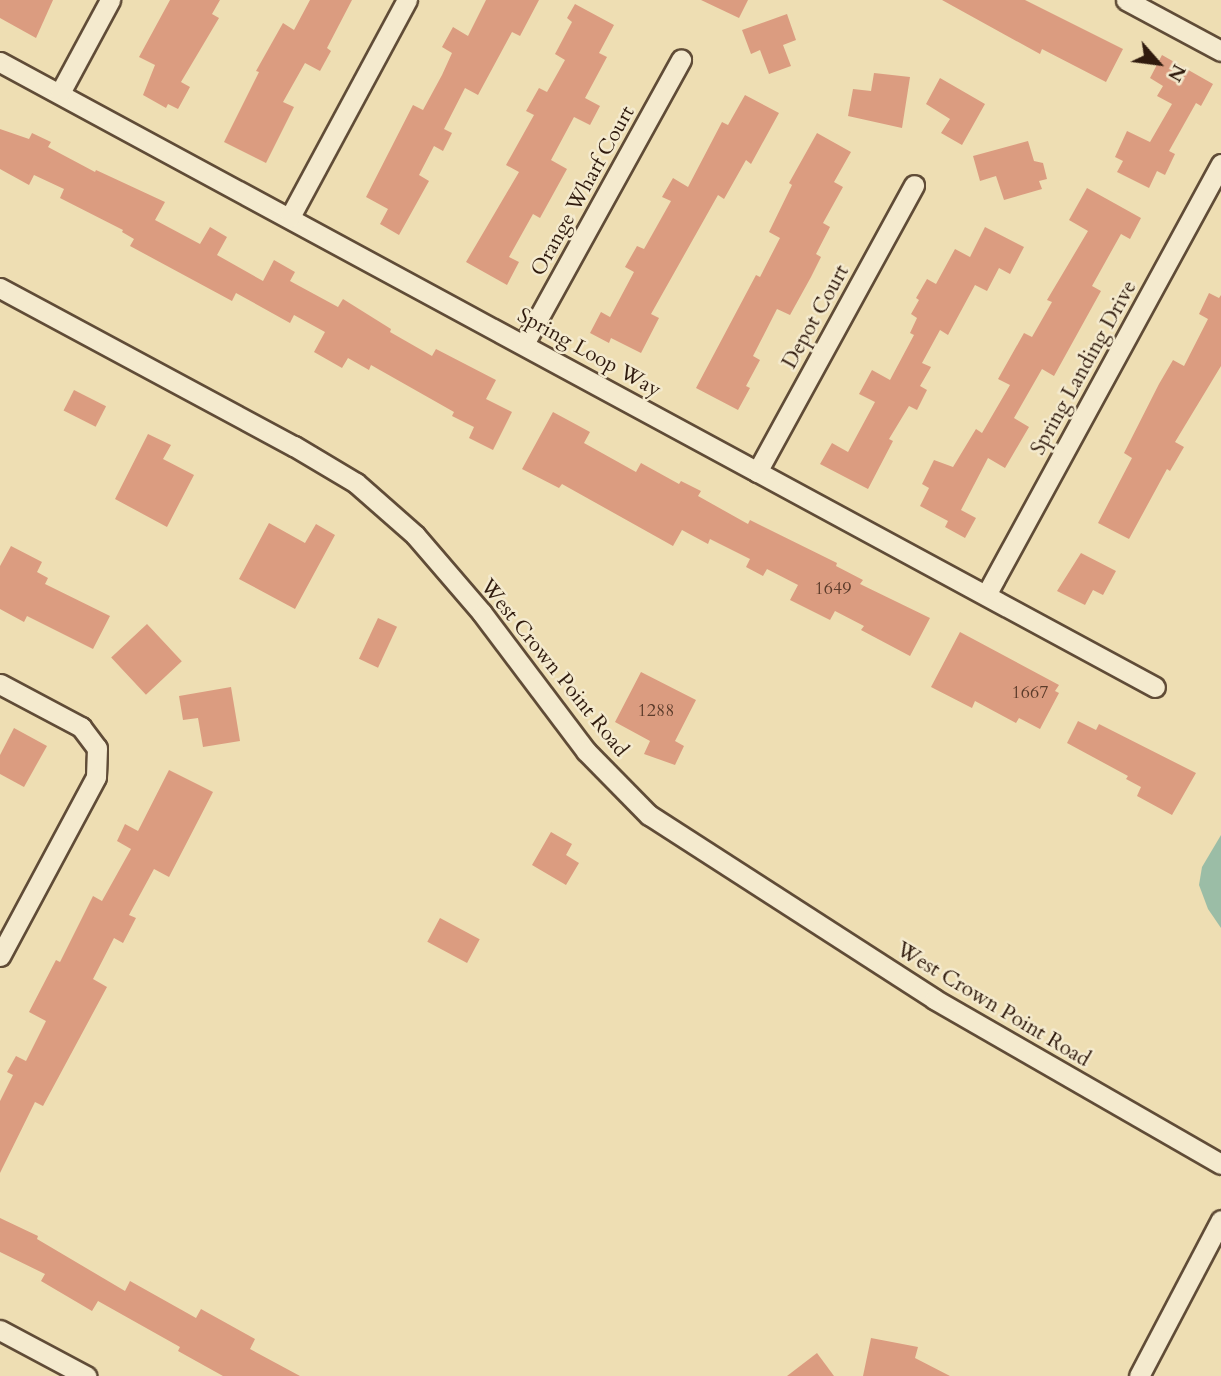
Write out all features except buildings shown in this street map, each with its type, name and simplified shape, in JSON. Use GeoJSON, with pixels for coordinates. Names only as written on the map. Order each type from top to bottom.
{"type":"FeatureCollection","features":[{"type":"Feature","properties":{"kind":"street"},"geometry":{"type":"LineString","coordinates":[[61,93],[110,0]]}},
{"type":"Feature","properties":{"kind":"street"},"geometry":{"type":"LineString","coordinates":[[290,217],[407,0]]}},
{"type":"Feature","properties":{"kind":"street"},"geometry":{"type":"LineString","coordinates":[[1126,0],[1221,51]]}},
{"type":"Feature","properties":{"kind":"street","name":"Orange Wharf Court"},"geometry":{"type":"LineString","coordinates":[[524,344],[681,60]]}},
{"type":"Feature","properties":{"kind":"street","name":"Spring Loop Way"},"geometry":{"type":"LineString","coordinates":[[0,62],[1155,687]]}},
{"type":"Feature","properties":{"kind":"street","name":"Spring Landing Drive"},"geometry":{"type":"LineString","coordinates":[[986,595],[1221,164]]}},
{"type":"Feature","properties":{"kind":"street","name":"Depot Court"},"geometry":{"type":"LineString","coordinates":[[757,472],[914,185]]}},
{"type":"Feature","properties":{"kind":"street","name":"West Crown Point Road"},"geometry":{"type":"LineString","coordinates":[[0,288],[294,446],[356,483],[415,535],[482,613],[586,751],[649,815],[934,999],[1221,1164]]}},
{"type":"Feature","properties":{"kind":"street"},"geometry":{"type":"LineString","coordinates":[[0,684],[81,727],[97,748],[96,777],[0,956]]}},
{"type":"Feature","properties":{"kind":"street"},"geometry":{"type":"LineString","coordinates":[[1139,1376],[1221,1220]]}},
{"type":"Feature","properties":{"kind":"street"},"geometry":{"type":"LineString","coordinates":[[0,1330],[86,1376]]}},
{"type":"Feature","properties":{"kind":"shaded area"},"geometry":{"type":"Polygon","coordinates":[[[1221,835],[1221,928],[1208,909],[1199,885],[1202,867],[1221,835]]]}}]}
